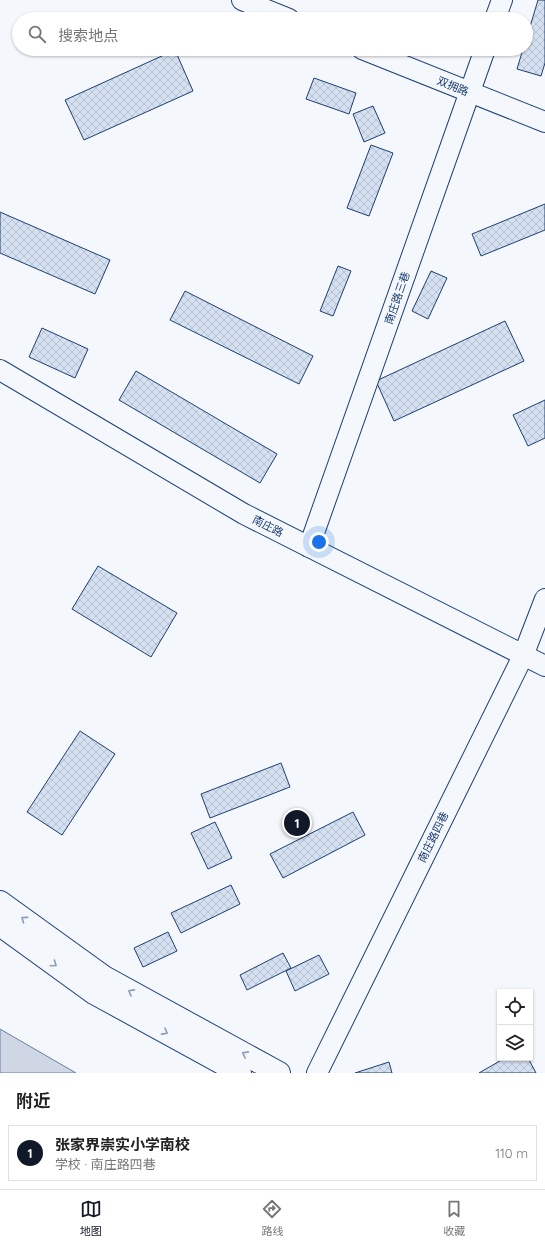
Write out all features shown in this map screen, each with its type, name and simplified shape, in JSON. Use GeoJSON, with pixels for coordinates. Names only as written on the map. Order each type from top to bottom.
{"type":"FeatureCollection","features":[{"type":"Feature","properties":{"kind":"main road"},"geometry":{"type":"LineString","coordinates":[[0,902],[104,977],[279,1073]]}},
{"type":"Feature","properties":{"kind":"main road"},"geometry":{"type":"LineString","coordinates":[[0,925],[94,993],[240,1073]]}},
{"type":"Feature","properties":{"kind":"street"},"geometry":{"type":"LineString","coordinates":[[242,0],[272,12]]}},
{"type":"Feature","properties":{"kind":"street"},"geometry":{"type":"LineString","coordinates":[[498,12],[502,0]]}},
{"type":"Feature","properties":{"kind":"street","name":"双拥路"},"geometry":{"type":"LineString","coordinates":[[379,56],[545,122]]}},
{"type":"Feature","properties":{"kind":"street","name":"南庄路三巷"},"geometry":{"type":"LineString","coordinates":[[309,547],[482,56]]}},
{"type":"Feature","properties":{"kind":"street","name":"南庄路"},"geometry":{"type":"LineString","coordinates":[[0,370],[244,514],[545,666]]}},
{"type":"Feature","properties":{"kind":"street","name":"南庄路四巷"},"geometry":{"type":"LineString","coordinates":[[316,1073],[524,656],[545,599]]}},
{"type":"Feature","properties":{"kind":"shaded area"},"geometry":{"type":"Polygon","coordinates":[[[0,1029],[76,1073],[0,1073],[0,1029]]]}},
{"type":"Feature","properties":{"kind":"building"},"geometry":{"type":"Polygon","coordinates":[[[538,0],[545,0],[545,63],[541,76],[517,69],[521,56],[533,56],[533,17],[538,0]]]}},
{"type":"Feature","properties":{"kind":"building"},"geometry":{"type":"Polygon","coordinates":[[[162,56],[178,56],[193,91],[84,140],[65,100],[162,56]]]}},
{"type":"Feature","properties":{"kind":"building"},"geometry":{"type":"Polygon","coordinates":[[[314,78],[356,93],[349,114],[306,99],[314,78]]]}},
{"type":"Feature","properties":{"kind":"building"},"geometry":{"type":"Polygon","coordinates":[[[373,106],[385,133],[364,142],[353,114],[373,106]]]}},
{"type":"Feature","properties":{"kind":"building"},"geometry":{"type":"Polygon","coordinates":[[[371,145],[393,153],[369,216],[347,208],[371,145]]]}},
{"type":"Feature","properties":{"kind":"building"},"geometry":{"type":"Polygon","coordinates":[[[545,204],[545,230],[481,256],[472,234],[545,204]]]}},
{"type":"Feature","properties":{"kind":"building"},"geometry":{"type":"Polygon","coordinates":[[[0,212],[110,260],[95,294],[0,253],[0,212]]]}},
{"type":"Feature","properties":{"kind":"building"},"geometry":{"type":"Polygon","coordinates":[[[338,266],[351,271],[333,316],[320,311],[338,266]]]}},
{"type":"Feature","properties":{"kind":"building"},"geometry":{"type":"Polygon","coordinates":[[[431,271],[447,278],[428,319],[412,311],[431,271]]]}},
{"type":"Feature","properties":{"kind":"building"},"geometry":{"type":"Polygon","coordinates":[[[185,291],[313,356],[299,384],[170,320],[185,291]]]}},
{"type":"Feature","properties":{"kind":"building"},"geometry":{"type":"Polygon","coordinates":[[[505,321],[524,361],[394,421],[376,381],[505,321]]]}},
{"type":"Feature","properties":{"kind":"building"},"geometry":{"type":"Polygon","coordinates":[[[42,328],[88,349],[75,378],[29,357],[42,328]]]}},
{"type":"Feature","properties":{"kind":"building"},"geometry":{"type":"Polygon","coordinates":[[[136,371],[277,454],[260,483],[119,400],[136,371]]]}},
{"type":"Feature","properties":{"kind":"building"},"geometry":{"type":"Polygon","coordinates":[[[545,400],[545,438],[528,446],[513,415],[545,400]]]}},
{"type":"Feature","properties":{"kind":"building"},"geometry":{"type":"Polygon","coordinates":[[[98,566],[177,613],[151,657],[72,609],[98,566]]]}},
{"type":"Feature","properties":{"kind":"building"},"geometry":{"type":"Polygon","coordinates":[[[80,731],[115,754],[62,835],[27,812],[80,731]]]}},
{"type":"Feature","properties":{"kind":"building"},"geometry":{"type":"Polygon","coordinates":[[[281,763],[290,787],[210,818],[201,794],[281,763]]]}},
{"type":"Feature","properties":{"kind":"building"},"geometry":{"type":"Polygon","coordinates":[[[353,812],[365,835],[283,878],[270,854],[353,812]]]}},
{"type":"Feature","properties":{"kind":"building"},"geometry":{"type":"Polygon","coordinates":[[[215,822],[232,858],[208,869],[191,833],[215,822]]]}},
{"type":"Feature","properties":{"kind":"building"},"geometry":{"type":"Polygon","coordinates":[[[231,885],[240,904],[181,933],[171,913],[231,885]]]}},
{"type":"Feature","properties":{"kind":"building"},"geometry":{"type":"Polygon","coordinates":[[[168,932],[177,951],[143,967],[134,948],[168,932]]]}},
{"type":"Feature","properties":{"kind":"building"},"geometry":{"type":"Polygon","coordinates":[[[283,953],[291,968],[247,990],[240,975],[283,953]]]}},
{"type":"Feature","properties":{"kind":"building"},"geometry":{"type":"Polygon","coordinates":[[[319,955],[329,974],[295,991],[286,971],[319,955]]]}},
{"type":"Feature","properties":{"kind":"building"},"geometry":{"type":"Polygon","coordinates":[[[500,1061],[530,1061],[536,1073],[479,1073],[500,1061]]]}},
{"type":"Feature","properties":{"kind":"building"},"geometry":{"type":"Polygon","coordinates":[[[389,1062],[392,1073],[355,1073],[389,1062]]]}},
{"type":"Feature","properties":{"kind":"place","name":"张家界崇实小学南校"},"geometry":{"type":"Point","coordinates":[297,823]}}]}
